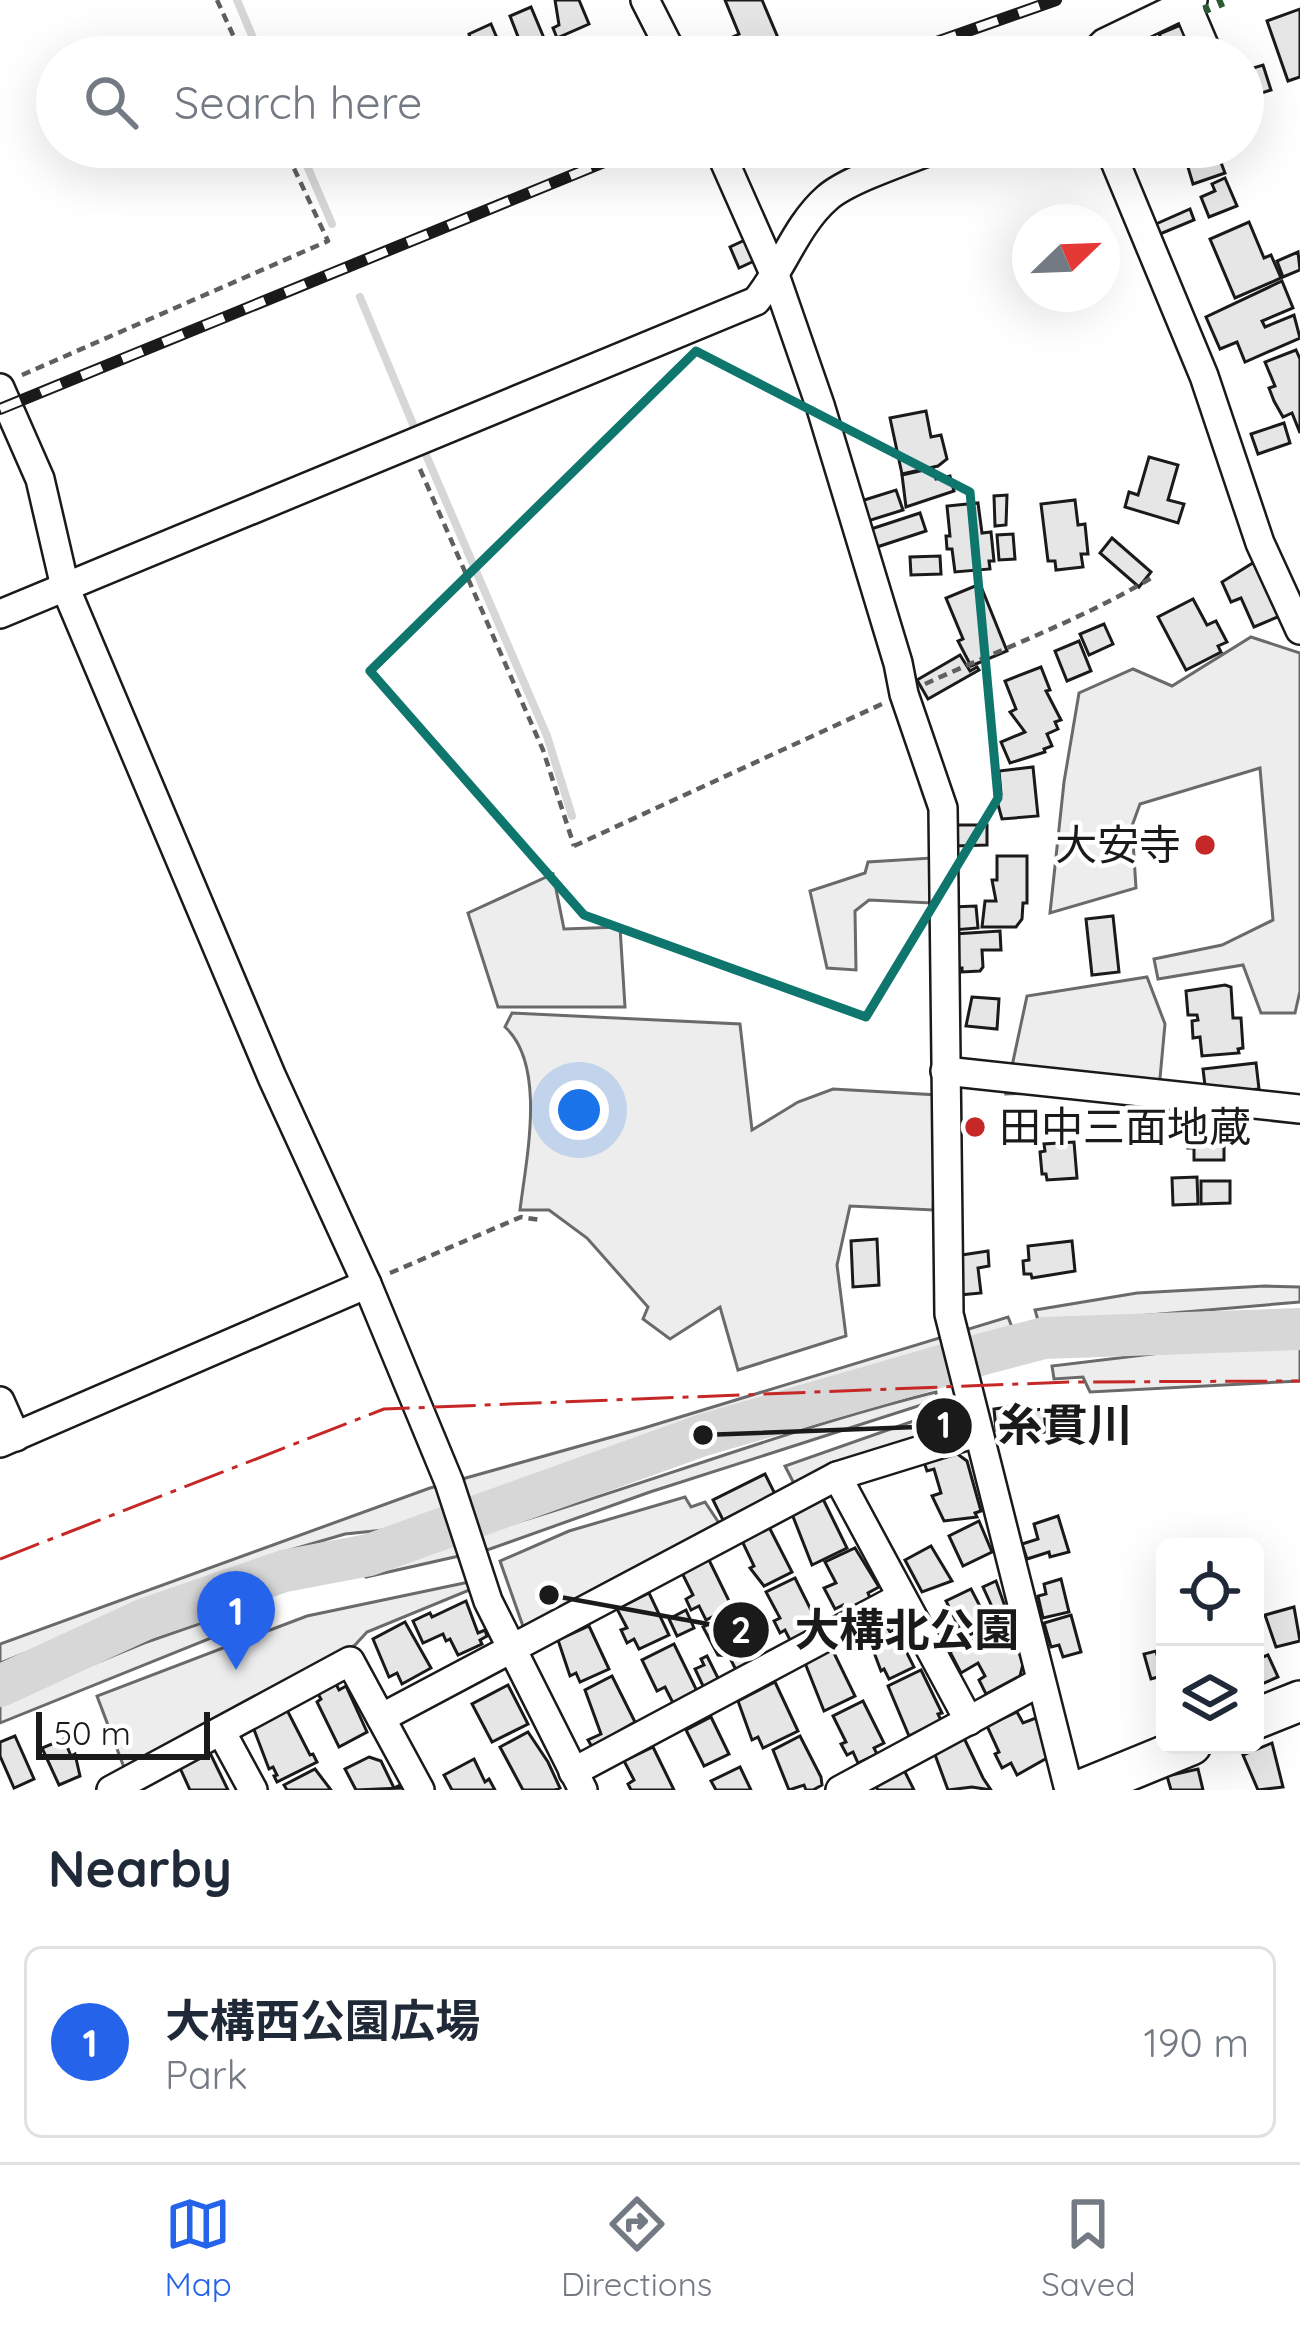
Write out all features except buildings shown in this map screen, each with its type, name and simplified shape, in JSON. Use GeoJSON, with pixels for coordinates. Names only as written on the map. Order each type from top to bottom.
{"type":"FeatureCollection","features":[{"type":"Feature","properties":{"kind":"highway"},"geometry":{"type":"LineString","coordinates":[[1264,1715],[1300,1701]]}},
{"type":"Feature","properties":{"kind":"highway"},"geometry":{"type":"LineString","coordinates":[[1081,1790],[1169,1754]]}},
{"type":"Feature","properties":{"kind":"street"},"geometry":{"type":"LineString","coordinates":[[645,0],[663,36]]}},
{"type":"Feature","properties":{"kind":"street"},"geometry":{"type":"LineString","coordinates":[[1118,36],[1190,1],[1202,36]]}},
{"type":"Feature","properties":{"kind":"street"},"geometry":{"type":"LineString","coordinates":[[727,168],[776,278],[820,405],[904,694],[943,808],[949,1314],[1069,1790]]}},
{"type":"Feature","properties":{"kind":"street"},"geometry":{"type":"LineString","coordinates":[[0,614],[756,301],[827,198],[893,168]]}},
{"type":"Feature","properties":{"kind":"street"},"geometry":{"type":"LineString","coordinates":[[1118,168],[1204,376],[1259,543],[1300,630]]}},
{"type":"Feature","properties":{"kind":"street"},"geometry":{"type":"LineString","coordinates":[[11,381],[65,587],[272,1077],[368,1284],[449,1482],[474,1564],[578,1781],[901,1597]]}},
{"type":"Feature","properties":{"kind":"street"},"geometry":{"type":"LineString","coordinates":[[945,1072],[1300,1109]]}},
{"type":"Feature","properties":{"kind":"street"},"geometry":{"type":"LineString","coordinates":[[0,1401],[8,1440],[368,1284]]}},
{"type":"Feature","properties":{"kind":"street"},"geometry":{"type":"LineString","coordinates":[[381,1718],[837,1476],[976,1432]]}},
{"type":"Feature","properties":{"kind":"street"},"geometry":{"type":"LineString","coordinates":[[837,1476],[969,1721]]}},
{"type":"Feature","properties":{"kind":"street"},"geometry":{"type":"LineString","coordinates":[[111,1790],[350,1660],[420,1790]]}},
{"type":"Feature","properties":{"kind":"street"},"geometry":{"type":"LineString","coordinates":[[840,1790],[1040,1682]]}},
{"type":"Feature","properties":{"kind":"street"},"geometry":{"type":"LineString","coordinates":[[221,1731],[253,1790]]}},
{"type":"Feature","properties":{"kind":"path"},"geometry":{"type":"LineString","coordinates":[[217,0],[233,36]]}},
{"type":"Feature","properties":{"kind":"path"},"geometry":{"type":"LineString","coordinates":[[11,381],[328,241],[294,168]]}},
{"type":"Feature","properties":{"kind":"path"},"geometry":{"type":"LineString","coordinates":[[411,446],[543,750],[571,845],[1049,626],[1098,610],[1153,577]]}},
{"type":"Feature","properties":{"kind":"path"},"geometry":{"type":"LineString","coordinates":[[368,1284],[520,1217],[540,1220]]}},
{"type":"Feature","properties":{"kind":"highlighted area"},"geometry":{"type":"Polygon","coordinates":[[[696,351],[970,492],[998,798],[866,1017],[584,915],[370,671],[696,351]]]}},
{"type":"Feature","properties":{"kind":"shaded area"},"geometry":{"type":"Polygon","coordinates":[[[1251,637],[1300,653],[1300,991],[1295,1013],[1261,1013],[1243,965],[1158,979],[1154,959],[1222,945],[1273,920],[1260,768],[1140,804],[1132,826],[1136,888],[1050,913],[1079,693],[1133,669],[1172,686],[1251,637]]]}},
{"type":"Feature","properties":{"kind":"shaded area"},"geometry":{"type":"Polygon","coordinates":[[[931,858],[931,903],[869,900],[855,911],[856,970],[827,968],[810,891],[865,873],[868,862],[931,858]]]}},
{"type":"Feature","properties":{"kind":"shaded area"},"geometry":{"type":"Polygon","coordinates":[[[553,874],[564,929],[620,927],[625,1007],[498,1007],[468,913],[553,874]]]}},
{"type":"Feature","properties":{"kind":"shaded area"},"geometry":{"type":"Polygon","coordinates":[[[1147,977],[1165,1024],[1159,1089],[1006,1094],[1027,996],[1147,977]]]}},
{"type":"Feature","properties":{"kind":"shaded area"},"geometry":{"type":"Polygon","coordinates":[[[512,1013],[740,1024],[752,1130],[798,1102],[833,1089],[938,1095],[933,1210],[850,1206],[837,1265],[846,1336],[738,1370],[720,1307],[670,1339],[643,1319],[648,1307],[587,1238],[549,1210],[520,1210],[530,1088],[518,1044],[505,1027],[512,1013]]]}},
{"type":"Feature","properties":{"kind":"shaded area"},"geometry":{"type":"Polygon","coordinates":[[[1300,1287],[1300,1302],[1114,1318],[1041,1331],[1035,1310],[1137,1293],[1300,1287]]]}},
{"type":"Feature","properties":{"kind":"shaded area"},"geometry":{"type":"Polygon","coordinates":[[[1008,1317],[1014,1332],[748,1406],[575,1470],[384,1530],[345,1534],[270,1556],[0,1663],[0,1644],[430,1488],[1008,1317]]]}},
{"type":"Feature","properties":{"kind":"shaded area"},"geometry":{"type":"Polygon","coordinates":[[[1300,1342],[1300,1381],[1090,1392],[1083,1377],[1054,1379],[1052,1366],[1235,1344],[1300,1342]]]}},
{"type":"Feature","properties":{"kind":"shaded area"},"geometry":{"type":"Polygon","coordinates":[[[936,1392],[937,1400],[490,1549],[366,1577],[354,1565],[501,1527],[936,1392]]]}},
{"type":"Feature","properties":{"kind":"shaded area"},"geometry":{"type":"Polygon","coordinates":[[[959,1405],[962,1417],[953,1430],[803,1501],[785,1466],[959,1405]]]}},
{"type":"Feature","properties":{"kind":"shaded area"},"geometry":{"type":"Polygon","coordinates":[[[685,1497],[691,1507],[705,1502],[719,1523],[524,1629],[500,1561],[569,1531],[685,1497]]]}},
{"type":"Feature","properties":{"kind":"shaded area"},"geometry":{"type":"Polygon","coordinates":[[[469,1582],[472,1589],[367,1632],[355,1645],[125,1770],[97,1696],[307,1616],[469,1582]]]}},
{"type":"Feature","properties":{"kind":"shaded area"},"geometry":{"type":"Polygon","coordinates":[[[239,1610],[263,1617],[0,1723],[0,1702],[239,1610]]]}},
{"type":"Feature","properties":{"kind":"waterway"},"geometry":{"type":"LineString","coordinates":[[237,0],[252,36]]}},
{"type":"Feature","properties":{"kind":"waterway"},"geometry":{"type":"LineString","coordinates":[[308,168],[332,224]]}},
{"type":"Feature","properties":{"kind":"waterway"},"geometry":{"type":"LineString","coordinates":[[360,297],[417,434]]}},
{"type":"Feature","properties":{"kind":"waterway"},"geometry":{"type":"LineString","coordinates":[[423,448],[547,736],[572,816]]}},
{"type":"Feature","properties":{"kind":"waterway"},"geometry":{"type":"LineString","coordinates":[[0,1686],[145,1619],[284,1571],[369,1555],[703,1435],[983,1354],[1044,1338],[1300,1329]]}},
{"type":"Feature","properties":{"kind":"railway"},"geometry":{"type":"LineString","coordinates":[[954,36],[1056,0]]}},
{"type":"Feature","properties":{"kind":"railway"},"geometry":{"type":"LineString","coordinates":[[0,409],[590,168]]}},
{"type":"Feature","properties":{"kind":"hedge"},"geometry":{"type":"LineString","coordinates":[[1204,10],[1228,0]]}},
{"type":"Feature","properties":{"kind":"power"},"geometry":{"type":"LineString","coordinates":[[0,1559],[384,1409],[1069,1382],[1300,1381]]}},
{"type":"Feature","properties":{"kind":"place","name":"大安寺"},"geometry":{"type":"Point","coordinates":[1205,845]}},
{"type":"Feature","properties":{"kind":"place","name":"田中三面地蔵"},"geometry":{"type":"Point","coordinates":[975,1127]}},
{"type":"Feature","properties":{"kind":"place","name":"糸貫川"},"geometry":{"type":"Point","coordinates":[703,1435]}},
{"type":"Feature","properties":{"kind":"place","name":"大構北公園"},"geometry":{"type":"Point","coordinates":[549,1595]}},
{"type":"Feature","properties":{"kind":"place","name":"大構西公園広場"},"geometry":{"type":"Point","coordinates":[236,1670]}}]}
